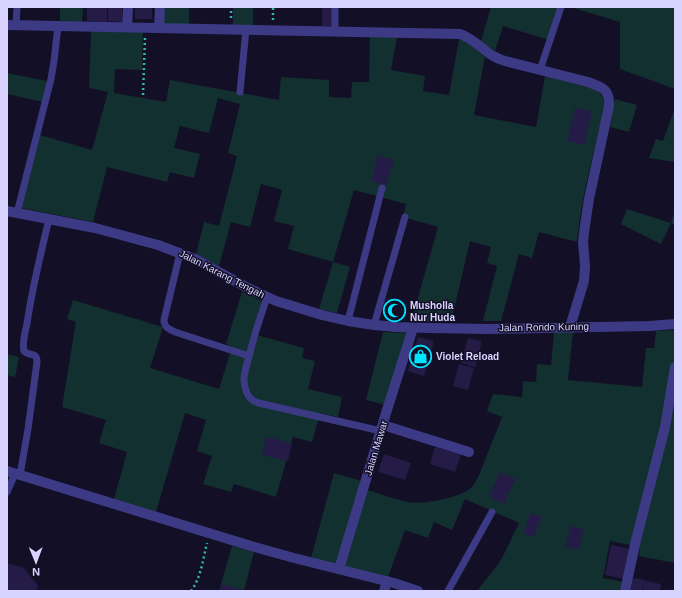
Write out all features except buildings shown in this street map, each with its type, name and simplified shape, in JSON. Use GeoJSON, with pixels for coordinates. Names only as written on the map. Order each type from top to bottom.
{"type":"FeatureCollection","features":[{"type":"Feature","properties":{"kind":"street"},"geometry":{"type":"LineString","coordinates":[[127,27],[128,7]]}},
{"type":"Feature","properties":{"kind":"street"},"geometry":{"type":"LineString","coordinates":[[159,28],[160,7]]}},
{"type":"Feature","properties":{"kind":"street"},"geometry":{"type":"LineString","coordinates":[[12,25],[460,34],[467,36],[489,53],[504,61],[597,85],[608,93],[607,119],[589,199],[585,225],[583,242],[585,266],[584,281],[570,327]]}},
{"type":"Feature","properties":{"kind":"street","name":"Jalan Karang Tengah"},"geometry":{"type":"LineString","coordinates":[[12,212],[95,228],[180,253],[195,259],[267,297],[296,308],[348,321],[413,328]]}},
{"type":"Feature","properties":{"kind":"street","name":"Jalan Rondo Kuning"},"geometry":{"type":"LineString","coordinates":[[413,328],[649,326],[675,324]]}},
{"type":"Feature","properties":{"kind":"street","name":"Jalan Mawar"},"geometry":{"type":"LineString","coordinates":[[339,570],[413,328]]}},
{"type":"Feature","properties":{"kind":"street"},"geometry":{"type":"LineString","coordinates":[[625,591],[636,540],[665,427],[675,367]]}},
{"type":"Feature","properties":{"kind":"street"},"geometry":{"type":"LineString","coordinates":[[382,428],[469,452]]}},
{"type":"Feature","properties":{"kind":"street"},"geometry":{"type":"LineString","coordinates":[[14,473],[209,533],[339,570],[385,586],[418,591]]}},
{"type":"Feature","properties":{"kind":"lane"},"geometry":{"type":"LineString","coordinates":[[12,25],[17,7]]}},
{"type":"Feature","properties":{"kind":"lane"},"geometry":{"type":"LineString","coordinates":[[335,7],[335,31]]}},
{"type":"Feature","properties":{"kind":"lane"},"geometry":{"type":"LineString","coordinates":[[540,70],[561,7]]}},
{"type":"Feature","properties":{"kind":"lane"},"geometry":{"type":"LineString","coordinates":[[12,212],[51,80],[58,26]]}},
{"type":"Feature","properties":{"kind":"lane"},"geometry":{"type":"LineString","coordinates":[[240,92],[246,29]]}},
{"type":"Feature","properties":{"kind":"lane"},"geometry":{"type":"LineString","coordinates":[[348,321],[382,188]]}},
{"type":"Feature","properties":{"kind":"lane"},"geometry":{"type":"LineString","coordinates":[[374,325],[404,217]]}},
{"type":"Feature","properties":{"kind":"lane"},"geometry":{"type":"LineString","coordinates":[[7,492],[28,429],[37,362],[36,356],[25,353],[24,341],[29,309],[49,218]]}},
{"type":"Feature","properties":{"kind":"lane"},"geometry":{"type":"LineString","coordinates":[[180,253],[164,320],[165,326],[175,332],[249,356]]}},
{"type":"Feature","properties":{"kind":"lane"},"geometry":{"type":"LineString","coordinates":[[267,297],[254,335],[245,369],[245,387],[250,399],[256,402],[382,428]]}},
{"type":"Feature","properties":{"kind":"lane"},"geometry":{"type":"LineString","coordinates":[[448,591],[492,512]]}},
{"type":"Feature","properties":{"kind":"path"},"geometry":{"type":"LineString","coordinates":[[143,95],[146,28]]}},
{"type":"Feature","properties":{"kind":"path"},"geometry":{"type":"LineString","coordinates":[[191,591],[198,578],[209,533]]}},
{"type":"Feature","properties":{"kind":"green space"},"geometry":{"type":"Polygon","coordinates":[[[60,7],[83,7],[82,22],[60,22],[60,7]]]}},
{"type":"Feature","properties":{"kind":"green space"},"geometry":{"type":"Polygon","coordinates":[[[164,7],[189,7],[189,24],[164,24],[164,7]]]}},
{"type":"Feature","properties":{"kind":"green space"},"geometry":{"type":"Polygon","coordinates":[[[233,7],[253,7],[253,26],[233,25],[233,7]]]}},
{"type":"Feature","properties":{"kind":"green space"},"geometry":{"type":"Polygon","coordinates":[[[491,7],[559,7],[549,40],[503,26],[495,51],[481,41],[491,7]]]}},
{"type":"Feature","properties":{"kind":"green space"},"geometry":{"type":"Polygon","coordinates":[[[570,7],[675,7],[675,89],[620,69],[620,22],[570,7]]]}},
{"type":"Feature","properties":{"kind":"green space"},"geometry":{"type":"Polygon","coordinates":[[[91,31],[143,32],[142,70],[115,69],[114,93],[166,102],[170,80],[279,100],[281,77],[329,80],[329,97],[351,98],[352,82],[369,82],[370,37],[397,37],[391,70],[425,76],[423,91],[449,95],[459,39],[473,47],[485,57],[474,115],[536,127],[545,76],[595,89],[602,96],[604,106],[585,191],[577,242],[539,232],[532,258],[519,254],[501,321],[483,321],[497,266],[487,263],[491,247],[470,241],[451,322],[411,322],[438,227],[403,217],[406,204],[354,190],[333,262],[288,249],[294,226],[274,221],[282,190],[261,184],[250,227],[231,222],[219,266],[196,254],[204,222],[219,226],[237,156],[228,153],[240,104],[218,98],[209,133],[180,126],[174,148],[200,154],[194,178],[170,172],[167,182],[107,167],[93,222],[21,208],[40,135],[92,150],[108,92],[89,88],[91,31]]]}},
{"type":"Feature","properties":{"kind":"green space"},"geometry":{"type":"Polygon","coordinates":[[[7,73],[47,81],[43,102],[7,94],[7,73]]]}},
{"type":"Feature","properties":{"kind":"green space"},"geometry":{"type":"Polygon","coordinates":[[[615,99],[637,105],[629,132],[610,127],[615,99]]]}},
{"type":"Feature","properties":{"kind":"green space"},"geometry":{"type":"Polygon","coordinates":[[[675,108],[675,162],[649,158],[656,139],[663,141],[675,108]]]}},
{"type":"Feature","properties":{"kind":"green space"},"geometry":{"type":"Polygon","coordinates":[[[627,209],[671,223],[661,244],[621,224],[627,209]]]}},
{"type":"Feature","properties":{"kind":"green space"},"geometry":{"type":"Polygon","coordinates":[[[675,210],[675,225],[671,223],[675,210]]]}},
{"type":"Feature","properties":{"kind":"green space"},"geometry":{"type":"Polygon","coordinates":[[[333,262],[350,267],[337,313],[319,309],[333,262]]]}},
{"type":"Feature","properties":{"kind":"green space"},"geometry":{"type":"Polygon","coordinates":[[[242,292],[262,301],[253,334],[304,348],[302,358],[315,361],[308,389],[342,397],[338,417],[320,413],[312,442],[293,437],[276,497],[234,484],[231,492],[203,484],[212,456],[197,451],[206,420],[185,413],[156,512],[114,499],[127,452],[99,443],[106,420],[62,407],[76,322],[67,319],[73,300],[163,327],[150,368],[219,389],[232,347],[226,344],[242,292]]]}},
{"type":"Feature","properties":{"kind":"green space"},"geometry":{"type":"Polygon","coordinates":[[[675,330],[675,563],[639,556],[640,547],[610,541],[603,578],[624,582],[622,591],[477,591],[499,563],[519,523],[465,499],[452,530],[434,522],[428,538],[405,530],[388,577],[344,566],[368,490],[413,503],[431,502],[450,498],[466,492],[471,488],[479,475],[502,417],[487,411],[493,394],[522,397],[523,381],[536,382],[537,364],[551,365],[554,333],[573,332],[568,380],[642,387],[646,348],[654,348],[656,331],[675,330]]]}},
{"type":"Feature","properties":{"kind":"green space"},"geometry":{"type":"Polygon","coordinates":[[[383,332],[407,333],[385,405],[366,400],[383,332]]]}},
{"type":"Feature","properties":{"kind":"green space"},"geometry":{"type":"Polygon","coordinates":[[[7,354],[19,357],[15,377],[7,375],[7,354]]]}},
{"type":"Feature","properties":{"kind":"green space"},"geometry":{"type":"Polygon","coordinates":[[[334,473],[362,481],[337,565],[311,558],[334,473]]]}},
{"type":"Feature","properties":{"kind":"green space"},"geometry":{"type":"Polygon","coordinates":[[[232,546],[254,552],[244,591],[219,591],[232,546]]]}},
{"type":"Feature","properties":{"kind":"place","name":"Musholla Nur Huda"},"geometry":{"type":"Point","coordinates":[394,311]}},
{"type":"Feature","properties":{"kind":"place","name":"Violet Reload"},"geometry":{"type":"Point","coordinates":[421,356]}}]}
